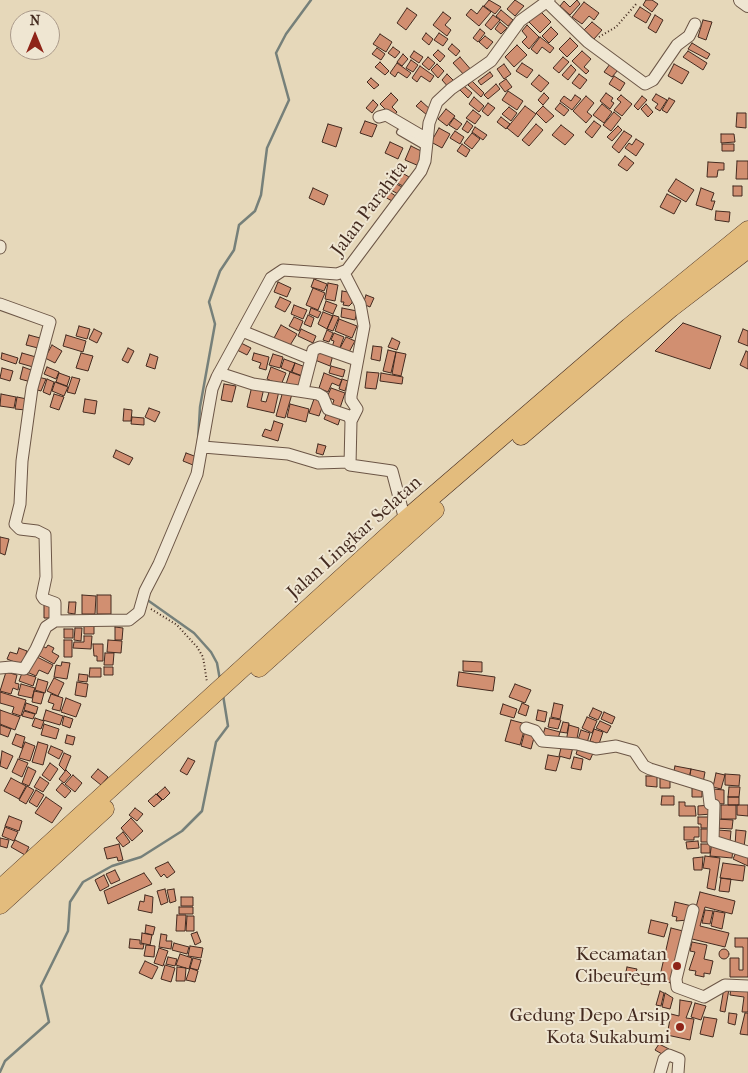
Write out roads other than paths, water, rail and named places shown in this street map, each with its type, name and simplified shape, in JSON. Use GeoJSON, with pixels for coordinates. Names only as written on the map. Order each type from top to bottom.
{"type":"FeatureCollection","features":[{"type":"Feature","properties":{"kind":"main road","name":"Jalan Lingkar Selatan"},"geometry":{"type":"LineString","coordinates":[[0,905],[409,525],[477,457],[637,321],[748,230]]}},
{"type":"Feature","properties":{"kind":"main road","name":"Jalan Lingkar Selatan"},"geometry":{"type":"LineString","coordinates":[[2,886],[209,697],[409,525],[671,308],[748,249]]}},
{"type":"Feature","properties":{"kind":"street"},"geometry":{"type":"LineString","coordinates":[[740,0],[748,6]]}},
{"type":"Feature","properties":{"kind":"street"},"geometry":{"type":"LineString","coordinates":[[548,1],[588,42],[639,82],[648,84],[653,80],[674,48],[689,36],[695,24]]}},
{"type":"Feature","properties":{"kind":"street","name":"Jalan Parahita"},"geometry":{"type":"LineString","coordinates":[[55,621],[129,620],[139,612],[142,601],[193,486],[203,447],[212,389],[218,373],[271,278],[279,271],[290,270],[344,273],[418,176],[425,161],[431,116],[437,102],[451,89],[491,61],[520,20],[548,1]]}},
{"type":"Feature","properties":{"kind":"street"},"geometry":{"type":"LineString","coordinates":[[379,117],[386,115],[427,143]]}},
{"type":"Feature","properties":{"kind":"street"},"geometry":{"type":"LineString","coordinates":[[344,273],[355,293],[363,314],[364,326],[351,400],[357,409],[351,421],[349,462],[351,466],[392,471],[409,525]]}},
{"type":"Feature","properties":{"kind":"street"},"geometry":{"type":"LineString","coordinates":[[0,304],[50,322],[32,388],[23,451],[20,504],[15,524],[20,529],[37,531],[45,535],[46,577],[42,596],[44,599],[55,603],[55,621],[46,627],[24,669],[0,668]]}},
{"type":"Feature","properties":{"kind":"street"},"geometry":{"type":"LineString","coordinates":[[242,331],[311,359]]}},
{"type":"Feature","properties":{"kind":"street"},"geometry":{"type":"LineString","coordinates":[[303,390],[313,350],[320,347],[357,360]]}},
{"type":"Feature","properties":{"kind":"street"},"geometry":{"type":"LineString","coordinates":[[218,373],[253,384],[303,390],[321,395],[326,407],[346,414],[351,421]]}},
{"type":"Feature","properties":{"kind":"street"},"geometry":{"type":"LineString","coordinates":[[203,447],[288,454],[318,463],[349,462]]}},
{"type":"Feature","properties":{"kind":"street"},"geometry":{"type":"LineString","coordinates":[[526,728],[535,731],[542,741],[577,744],[596,749],[616,746],[634,751],[644,766],[708,787],[710,804],[714,805],[713,841],[748,852]]}},
{"type":"Feature","properties":{"kind":"street"},"geometry":{"type":"LineString","coordinates":[[693,910],[676,980],[677,987],[704,997],[725,985],[748,986]]}},
{"type":"Feature","properties":{"kind":"street"},"geometry":{"type":"LineString","coordinates":[[660,1073],[664,1059],[668,1055],[680,1061],[678,1073]]}},
{"type":"Feature","properties":{"kind":"lane"},"geometry":{"type":"LineString","coordinates":[[400,132],[427,143]]}},
{"type":"Feature","properties":{"kind":"waterway"},"geometry":{"type":"LineString","coordinates":[[198,441],[200,407],[215,324],[209,302],[220,271],[234,250],[239,225],[255,211],[261,195],[267,148],[289,100],[276,53],[286,34],[311,0]]}},
{"type":"Feature","properties":{"kind":"waterway"},"geometry":{"type":"LineString","coordinates":[[146,599],[194,633],[211,652],[217,663],[220,680]]}},
{"type":"Feature","properties":{"kind":"waterway"},"geometry":{"type":"LineString","coordinates":[[0,1072],[5,1061],[49,1022],[41,986],[68,931],[70,902],[83,882],[112,866],[141,857],[182,831],[202,811],[216,742],[228,726],[223,695]]}},
{"type":"Feature","properties":{"kind":"place","name":"Kecamatan Cibeureum"},"geometry":{"type":"Point","coordinates":[677,966]}},
{"type":"Feature","properties":{"kind":"place","name":"Gedung Depo Arsip Kota Sukabumi"},"geometry":{"type":"Point","coordinates":[680,1027]}}]}
